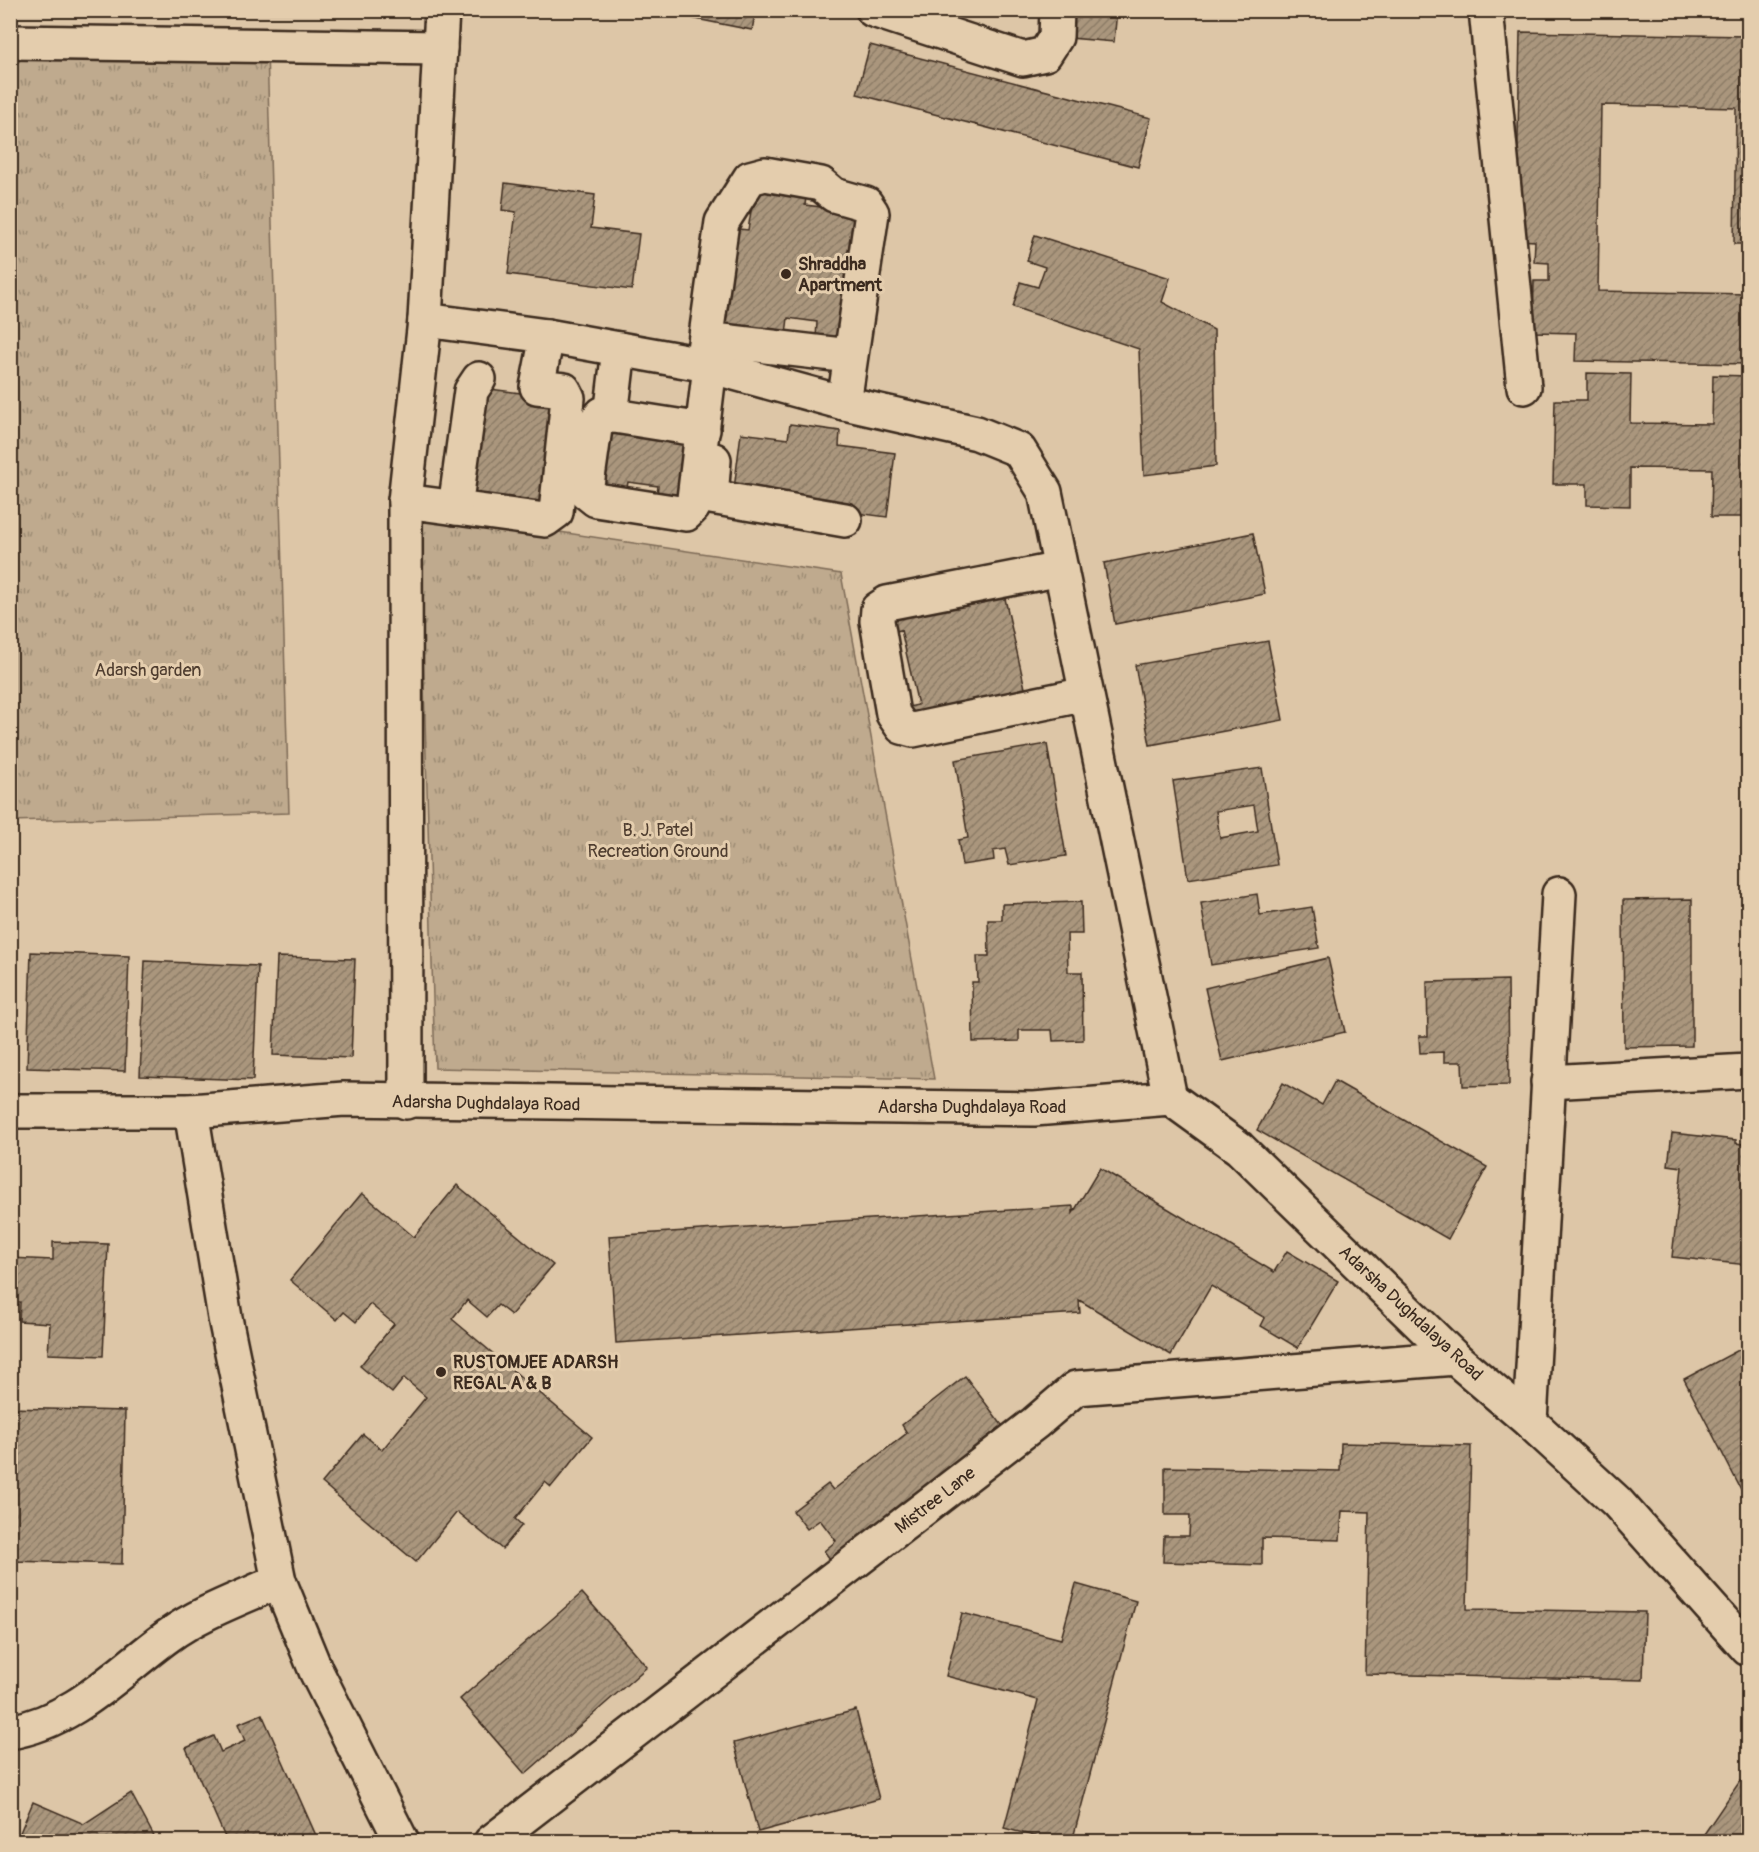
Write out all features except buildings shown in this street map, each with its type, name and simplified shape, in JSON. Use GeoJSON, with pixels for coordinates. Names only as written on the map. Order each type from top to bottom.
{"type":"FeatureCollection","features":[{"type":"Feature","properties":{"kind":"street"},"geometry":{"type":"LineString","coordinates":[[406,1102],[405,501],[425,320],[442,10]]}},
{"type":"Feature","properties":{"kind":"street"},"geometry":{"type":"LineString","coordinates":[[873,10],[1023,59],[1045,54],[1056,37],[1057,10]]}},
{"type":"Feature","properties":{"kind":"street"},"geometry":{"type":"LineString","coordinates":[[1486,10],[1524,387]]}},
{"type":"Feature","properties":{"kind":"street"},"geometry":{"type":"LineString","coordinates":[[10,42],[440,48]]}},
{"type":"Feature","properties":{"kind":"street"},"geometry":{"type":"LineString","coordinates":[[703,430],[602,414],[596,421],[586,492],[596,500],[686,514],[693,507],[703,430],[722,222],[750,178],[765,174],[820,184],[834,195],[866,204],[872,213],[844,404]]}},
{"type":"Feature","properties":{"kind":"street"},"geometry":{"type":"LineString","coordinates":[[425,320],[547,336],[620,349],[710,359],[850,356]]}},
{"type":"Feature","properties":{"kind":"street"},"geometry":{"type":"LineString","coordinates":[[405,501],[545,520],[556,512],[568,398],[564,390],[529,386],[547,336]]}},
{"type":"Feature","properties":{"kind":"street"},"geometry":{"type":"LineString","coordinates":[[611,416],[620,349]]}},
{"type":"Feature","properties":{"kind":"street"},"geometry":{"type":"LineString","coordinates":[[710,359],[844,404],[977,433],[1019,450],[1045,492],[1170,1098]]}},
{"type":"Feature","properties":{"kind":"street"},"geometry":{"type":"LineString","coordinates":[[710,359],[711,497],[845,520]]}},
{"type":"Feature","properties":{"kind":"street"},"geometry":{"type":"LineString","coordinates":[[455,508],[471,391],[479,379]]}},
{"type":"Feature","properties":{"kind":"street"},"geometry":{"type":"LineString","coordinates":[[1061,569],[887,603],[878,609],[877,621],[893,714],[902,727],[913,730],[1086,694]]}},
{"type":"Feature","properties":{"kind":"street"},"geometry":{"type":"LineString","coordinates":[[1530,1422],[1559,894]]}},
{"type":"Feature","properties":{"kind":"street"},"geometry":{"type":"LineString","coordinates":[[1548,1082],[1749,1071]]}},
{"type":"Feature","properties":{"kind":"street","name":"Adarsha Dughdalaya Road"},"geometry":{"type":"LineString","coordinates":[[10,1111],[191,1111],[344,1099],[406,1102],[1034,1109],[1170,1098],[1239,1148],[1455,1358],[1530,1422],[1617,1502],[1749,1649]]}},
{"type":"Feature","properties":{"kind":"street"},"geometry":{"type":"LineString","coordinates":[[191,1111],[225,1318],[279,1581],[316,1671],[402,1842]]}},
{"type":"Feature","properties":{"kind":"street","name":"Mistree Lane"},"geometry":{"type":"LineString","coordinates":[[491,1842],[1035,1423],[1076,1388],[1455,1358]]}},
{"type":"Feature","properties":{"kind":"street"},"geometry":{"type":"LineString","coordinates":[[10,1732],[48,1722],[80,1706],[170,1635],[201,1616],[279,1581]]}},
{"type":"Feature","properties":{"kind":"green space","name":"Adarsh garden"},"geometry":{"type":"Polygon","coordinates":[[[267,50],[289,813],[11,821],[10,69],[23,58],[267,50]]]}},
{"type":"Feature","properties":{"kind":"green space","name":"B. J. Patel Recreation Ground"},"geometry":{"type":"Polygon","coordinates":[[[419,511],[841,574],[934,1079],[435,1068],[419,511]]]}},
{"type":"Feature","properties":{"kind":"place","name":"Shraddha Apartment"},"geometry":{"type":"Point","coordinates":[786,274]}},
{"type":"Feature","properties":{"kind":"place","name":"RUSTOMJEE ADARSH REGAL A & B"},"geometry":{"type":"Point","coordinates":[441,1372]}}]}
